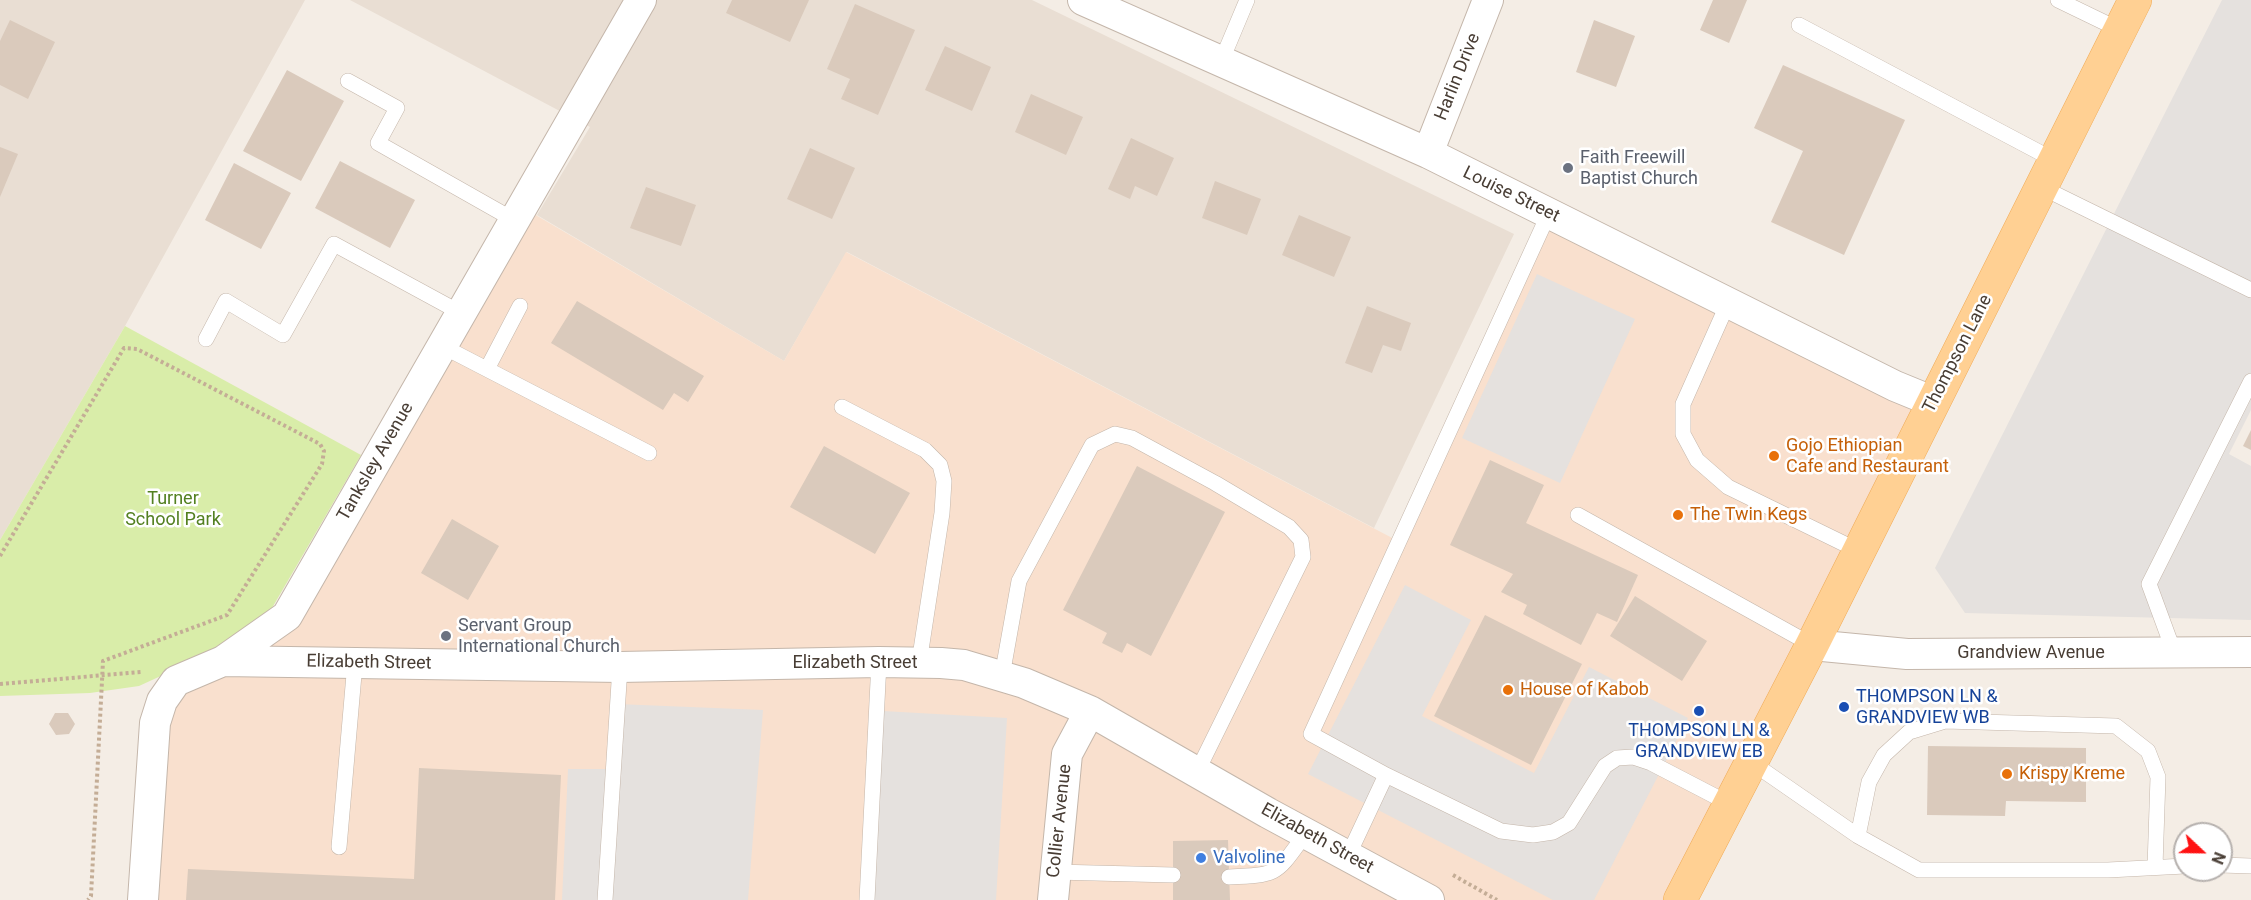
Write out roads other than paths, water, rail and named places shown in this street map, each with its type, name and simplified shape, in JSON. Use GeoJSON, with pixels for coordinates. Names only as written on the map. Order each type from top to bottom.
{"type":"FeatureCollection","features":[{"type":"Feature","properties":{"kind":"main road","name":"Thompson Lane"},"geometry":{"type":"LineString","coordinates":[[1680,900],[1812,645],[2134,0]]}},
{"type":"Feature","properties":{"kind":"street","name":"Tanksley Avenue"},"geometry":{"type":"LineString","coordinates":[[143,900],[155,723],[162,700],[176,681],[223,661],[287,616],[641,0]]}},
{"type":"Feature","properties":{"kind":"street","name":"Louise Street"},"geometry":{"type":"LineString","coordinates":[[1083,0],[1117,7],[1221,62],[1428,153],[1895,386],[1934,402]]}},
{"type":"Feature","properties":{"kind":"street","name":"Harlin Drive"},"geometry":{"type":"LineString","coordinates":[[1428,153],[1488,0]]}},
{"type":"Feature","properties":{"kind":"street","name":"Grandview Avenue"},"geometry":{"type":"LineString","coordinates":[[1812,645],[1907,654],[2251,652]]}},
{"type":"Feature","properties":{"kind":"street","name":"Elizabeth Street"},"geometry":{"type":"LineString","coordinates":[[223,661],[620,667],[879,662],[964,665],[1024,683],[1090,711],[1306,834],[1430,900]]}},
{"type":"Feature","properties":{"kind":"street","name":"Collier Avenue"},"geometry":{"type":"LineString","coordinates":[[1054,886],[1067,754],[1090,711]]}},
{"type":"Feature","properties":{"kind":"lane"},"geometry":{"type":"LineString","coordinates":[[1221,62],[1247,0]]}},
{"type":"Feature","properties":{"kind":"lane"},"geometry":{"type":"LineString","coordinates":[[2058,0],[2120,30]]}},
{"type":"Feature","properties":{"kind":"lane"},"geometry":{"type":"LineString","coordinates":[[1799,25],[2048,174],[2251,290]]}},
{"type":"Feature","properties":{"kind":"lane"},"geometry":{"type":"LineString","coordinates":[[348,81],[397,108],[378,143],[514,220]]}},
{"type":"Feature","properties":{"kind":"lane"},"geometry":{"type":"LineString","coordinates":[[1549,213],[1311,734],[1386,775],[1502,831],[1533,835],[1552,832],[1569,823],[1605,766],[1617,758],[1633,757],[1651,763],[1730,804]]}},
{"type":"Feature","properties":{"kind":"lane"},"geometry":{"type":"LineString","coordinates":[[206,339],[226,300],[284,335],[334,244],[461,313]]}},
{"type":"Feature","properties":{"kind":"lane"},"geometry":{"type":"LineString","coordinates":[[1728,303],[1683,404],[1683,434],[1697,460],[1728,487],[1859,551]]}},
{"type":"Feature","properties":{"kind":"lane"},"geometry":{"type":"LineString","coordinates":[[487,369],[520,306]]}},
{"type":"Feature","properties":{"kind":"lane"},"geometry":{"type":"LineString","coordinates":[[442,346],[650,453]]}},
{"type":"Feature","properties":{"kind":"lane"},"geometry":{"type":"LineString","coordinates":[[2174,652],[2149,584],[2251,381]]}},
{"type":"Feature","properties":{"kind":"lane"},"geometry":{"type":"LineString","coordinates":[[842,407],[925,450],[940,465],[944,481],[942,513],[919,663]]}},
{"type":"Feature","properties":{"kind":"lane"},"geometry":{"type":"LineString","coordinates":[[1002,676],[1019,581],[1092,445],[1115,434],[1132,438],[1289,527],[1301,540],[1303,557],[1197,772]]}},
{"type":"Feature","properties":{"kind":"lane"},"geometry":{"type":"LineString","coordinates":[[1578,516],[1812,645]]}},
{"type":"Feature","properties":{"kind":"lane"},"geometry":{"type":"LineString","coordinates":[[867,900],[879,662]]}},
{"type":"Feature","properties":{"kind":"lane"},"geometry":{"type":"LineString","coordinates":[[339,847],[355,663]]}},
{"type":"Feature","properties":{"kind":"lane"},"geometry":{"type":"LineString","coordinates":[[605,900],[620,667]]}},
{"type":"Feature","properties":{"kind":"lane"},"geometry":{"type":"LineString","coordinates":[[1858,836],[1869,782],[1884,755],[1909,732],[1945,721],[2116,726],[2148,751],[2158,777],[2155,867]]}},
{"type":"Feature","properties":{"kind":"lane"},"geometry":{"type":"LineString","coordinates":[[1751,762],[1858,836],[1919,870],[2108,870],[2173,866]]}},
{"type":"Feature","properties":{"kind":"lane"},"geometry":{"type":"LineString","coordinates":[[1348,856],[1386,775]]}},
{"type":"Feature","properties":{"kind":"lane"},"geometry":{"type":"LineString","coordinates":[[1229,876],[1263,876],[1275,871],[1284,864],[1306,834]]}},
{"type":"Feature","properties":{"kind":"lane"},"geometry":{"type":"LineString","coordinates":[[2233,865],[2251,866]]}},
{"type":"Feature","properties":{"kind":"lane"},"geometry":{"type":"LineString","coordinates":[[1054,886],[1173,875]]}},
{"type":"Feature","properties":{"kind":"place","name":"Faith Freewill Baptist Church"},"geometry":{"type":"Point","coordinates":[1568,168]}},
{"type":"Feature","properties":{"kind":"place","name":"Gojo Ethiopian Cafe and Restaurant"},"geometry":{"type":"Point","coordinates":[1774,456]}},
{"type":"Feature","properties":{"kind":"place","name":"The Twin Kegs"},"geometry":{"type":"Point","coordinates":[1678,515]}},
{"type":"Feature","properties":{"kind":"place","name":"Servant Group International Church"},"geometry":{"type":"Point","coordinates":[446,636]}},
{"type":"Feature","properties":{"kind":"place","name":"House of Kabob"},"geometry":{"type":"Point","coordinates":[1508,690]}},
{"type":"Feature","properties":{"kind":"place","name":"THOMPSON LN & GRANDVIEW WB"},"geometry":{"type":"Point","coordinates":[1844,707]}},
{"type":"Feature","properties":{"kind":"place","name":"THOMPSON LN & GRANDVIEW EB"},"geometry":{"type":"Point","coordinates":[1699,711]}},
{"type":"Feature","properties":{"kind":"place","name":"Krispy Kreme"},"geometry":{"type":"Point","coordinates":[2007,774]}},
{"type":"Feature","properties":{"kind":"place","name":"Valvoline"},"geometry":{"type":"Point","coordinates":[1201,858]}},
{"type":"Feature","properties":{"kind":"park label","name":"Turner School Park"},"geometry":{"type":"Point","coordinates":[173,509]}}]}
